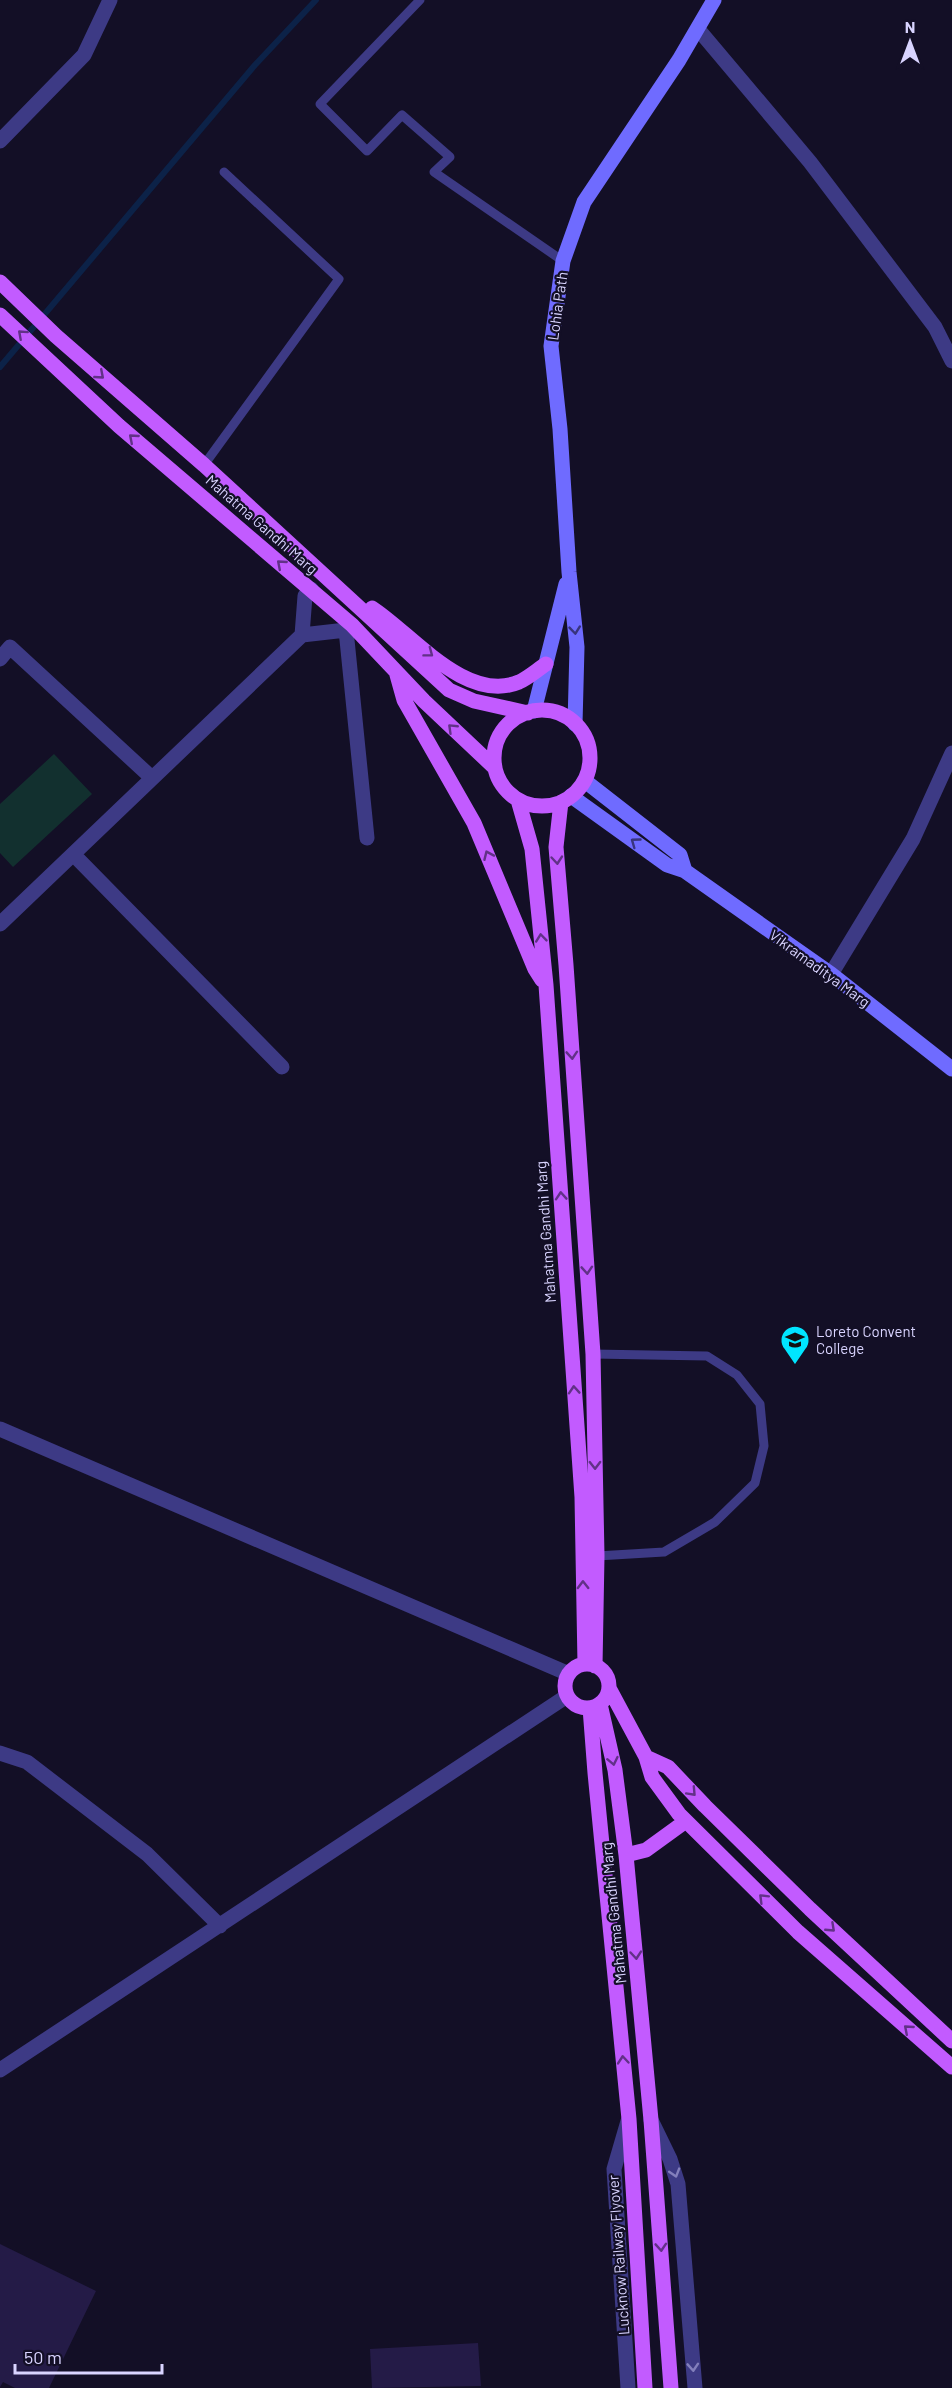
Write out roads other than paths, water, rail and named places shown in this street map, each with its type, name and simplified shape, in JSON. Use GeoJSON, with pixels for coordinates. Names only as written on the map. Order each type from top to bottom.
{"type":"FeatureCollection","features":[{"type":"Feature","properties":{"kind":"main road","name":"Lohia Path"},"geometry":{"type":"LineString","coordinates":[[575,724],[577,647],[569,572],[560,429],[551,346],[563,261],[584,202],[679,60],[714,0]]}},
{"type":"Feature","properties":{"kind":"main road"},"geometry":{"type":"LineString","coordinates":[[0,282],[56,336],[204,465],[449,690],[474,701],[531,712],[552,711],[569,718],[583,732],[590,748],[590,768],[585,781],[566,799],[551,806],[532,805],[518,800],[502,784],[495,768],[495,748],[501,732],[516,718],[531,712]]}},
{"type":"Feature","properties":{"kind":"main road","name":"Mahatma Gandhi Marg"},"geometry":{"type":"LineString","coordinates":[[0,315],[119,426],[310,589],[495,768]]}},
{"type":"Feature","properties":{"kind":"main road"},"geometry":{"type":"LineString","coordinates":[[531,712],[546,664],[569,572]]}},
{"type":"Feature","properties":{"kind":"main road"},"geometry":{"type":"LineString","coordinates":[[331,582],[383,615],[452,670],[474,683],[498,688],[520,682],[546,664]]}},
{"type":"Feature","properties":{"kind":"main road"},"geometry":{"type":"LineString","coordinates":[[395,670],[404,700],[474,823],[535,969],[546,985]]}},
{"type":"Feature","properties":{"kind":"main road","name":"Vikramaditya Marg"},"geometry":{"type":"LineString","coordinates":[[585,781],[680,855],[686,871]]}},
{"type":"Feature","properties":{"kind":"main road"},"geometry":{"type":"LineString","coordinates":[[566,799],[556,847],[593,1354],[597,1556],[590,1665]]}},
{"type":"Feature","properties":{"kind":"main road","name":"Vikramaditya Marg"},"geometry":{"type":"LineString","coordinates":[[566,799],[667,866],[686,871],[831,974],[952,1069]]}},
{"type":"Feature","properties":{"kind":"main road","name":"Mahatma Gandhi Marg"},"geometry":{"type":"LineString","coordinates":[[518,800],[532,849],[546,985],[582,1497],[590,1665]]}},
{"type":"Feature","properties":{"kind":"main road"},"geometry":{"type":"LineString","coordinates":[[609,1688],[607,1695],[595,1706],[577,1706],[567,1696],[565,1685],[569,1674],[579,1666],[590,1665],[606,1675],[609,1688],[646,1757],[652,1777],[686,1821],[798,1932],[952,2067]]}},
{"type":"Feature","properties":{"kind":"main road","name":"Mahatma Gandhi Marg"},"geometry":{"type":"LineString","coordinates":[[595,1706],[615,1770],[626,1855],[651,2120]]}},
{"type":"Feature","properties":{"kind":"main road","name":"Mahatma Gandhi Marg"},"geometry":{"type":"LineString","coordinates":[[595,1706],[595,1773],[628,2119]]}},
{"type":"Feature","properties":{"kind":"main road"},"geometry":{"type":"LineString","coordinates":[[646,1757],[668,1767],[810,1909],[952,2041]]}},
{"type":"Feature","properties":{"kind":"main road"},"geometry":{"type":"LineString","coordinates":[[626,1855],[646,1850],[686,1821]]}},
{"type":"Feature","properties":{"kind":"main road","name":"Lucknow Railway Flyover"},"geometry":{"type":"LineString","coordinates":[[628,2119],[645,2388]]}},
{"type":"Feature","properties":{"kind":"main road"},"geometry":{"type":"LineString","coordinates":[[651,2120],[671,2388]]}},
{"type":"Feature","properties":{"kind":"street"},"geometry":{"type":"LineString","coordinates":[[0,141],[84,55],[110,0]]}},
{"type":"Feature","properties":{"kind":"street"},"geometry":{"type":"LineString","coordinates":[[698,29],[810,162],[934,327],[952,361]]}},
{"type":"Feature","properties":{"kind":"street"},"geometry":{"type":"LineString","coordinates":[[302,634],[305,596],[310,589]]}},
{"type":"Feature","properties":{"kind":"street"},"geometry":{"type":"LineString","coordinates":[[0,924],[302,634],[349,627],[367,838]]}},
{"type":"Feature","properties":{"kind":"street"},"geometry":{"type":"LineString","coordinates":[[0,659],[10,647],[152,778]]}},
{"type":"Feature","properties":{"kind":"street"},"geometry":{"type":"LineString","coordinates":[[831,974],[914,839],[952,753]]}},
{"type":"Feature","properties":{"kind":"street"},"geometry":{"type":"LineString","coordinates":[[73,854],[282,1067]]}},
{"type":"Feature","properties":{"kind":"street"},"geometry":{"type":"LineString","coordinates":[[0,1429],[569,1674]]}},
{"type":"Feature","properties":{"kind":"street"},"geometry":{"type":"LineString","coordinates":[[0,2070],[567,1696]]}},
{"type":"Feature","properties":{"kind":"street"},"geometry":{"type":"LineString","coordinates":[[0,1754],[27,1762],[137,1847],[220,1926]]}},
{"type":"Feature","properties":{"kind":"street"},"geometry":{"type":"LineString","coordinates":[[628,2119],[614,2169],[628,2388]]}},
{"type":"Feature","properties":{"kind":"street"},"geometry":{"type":"LineString","coordinates":[[651,2120],[670,2159],[678,2184],[695,2388]]}},
{"type":"Feature","properties":{"kind":"lane"},"geometry":{"type":"LineString","coordinates":[[420,0],[320,104],[367,151],[402,115],[450,157],[434,172],[563,261]]}},
{"type":"Feature","properties":{"kind":"lane"},"geometry":{"type":"LineString","coordinates":[[204,465],[339,279],[224,172]]}},
{"type":"Feature","properties":{"kind":"lane"},"geometry":{"type":"LineString","coordinates":[[593,1354],[707,1356],[737,1375],[760,1404],[764,1446],[755,1483],[715,1522],[664,1552],[597,1556]]}},
{"type":"Feature","properties":{"kind":"waterway"},"geometry":{"type":"LineString","coordinates":[[0,367],[255,65],[316,0]]}},
{"type":"Feature","properties":{"kind":"place","name":"Loreto Convent College"},"geometry":{"type":"Point","coordinates":[795,1366]}}]}
